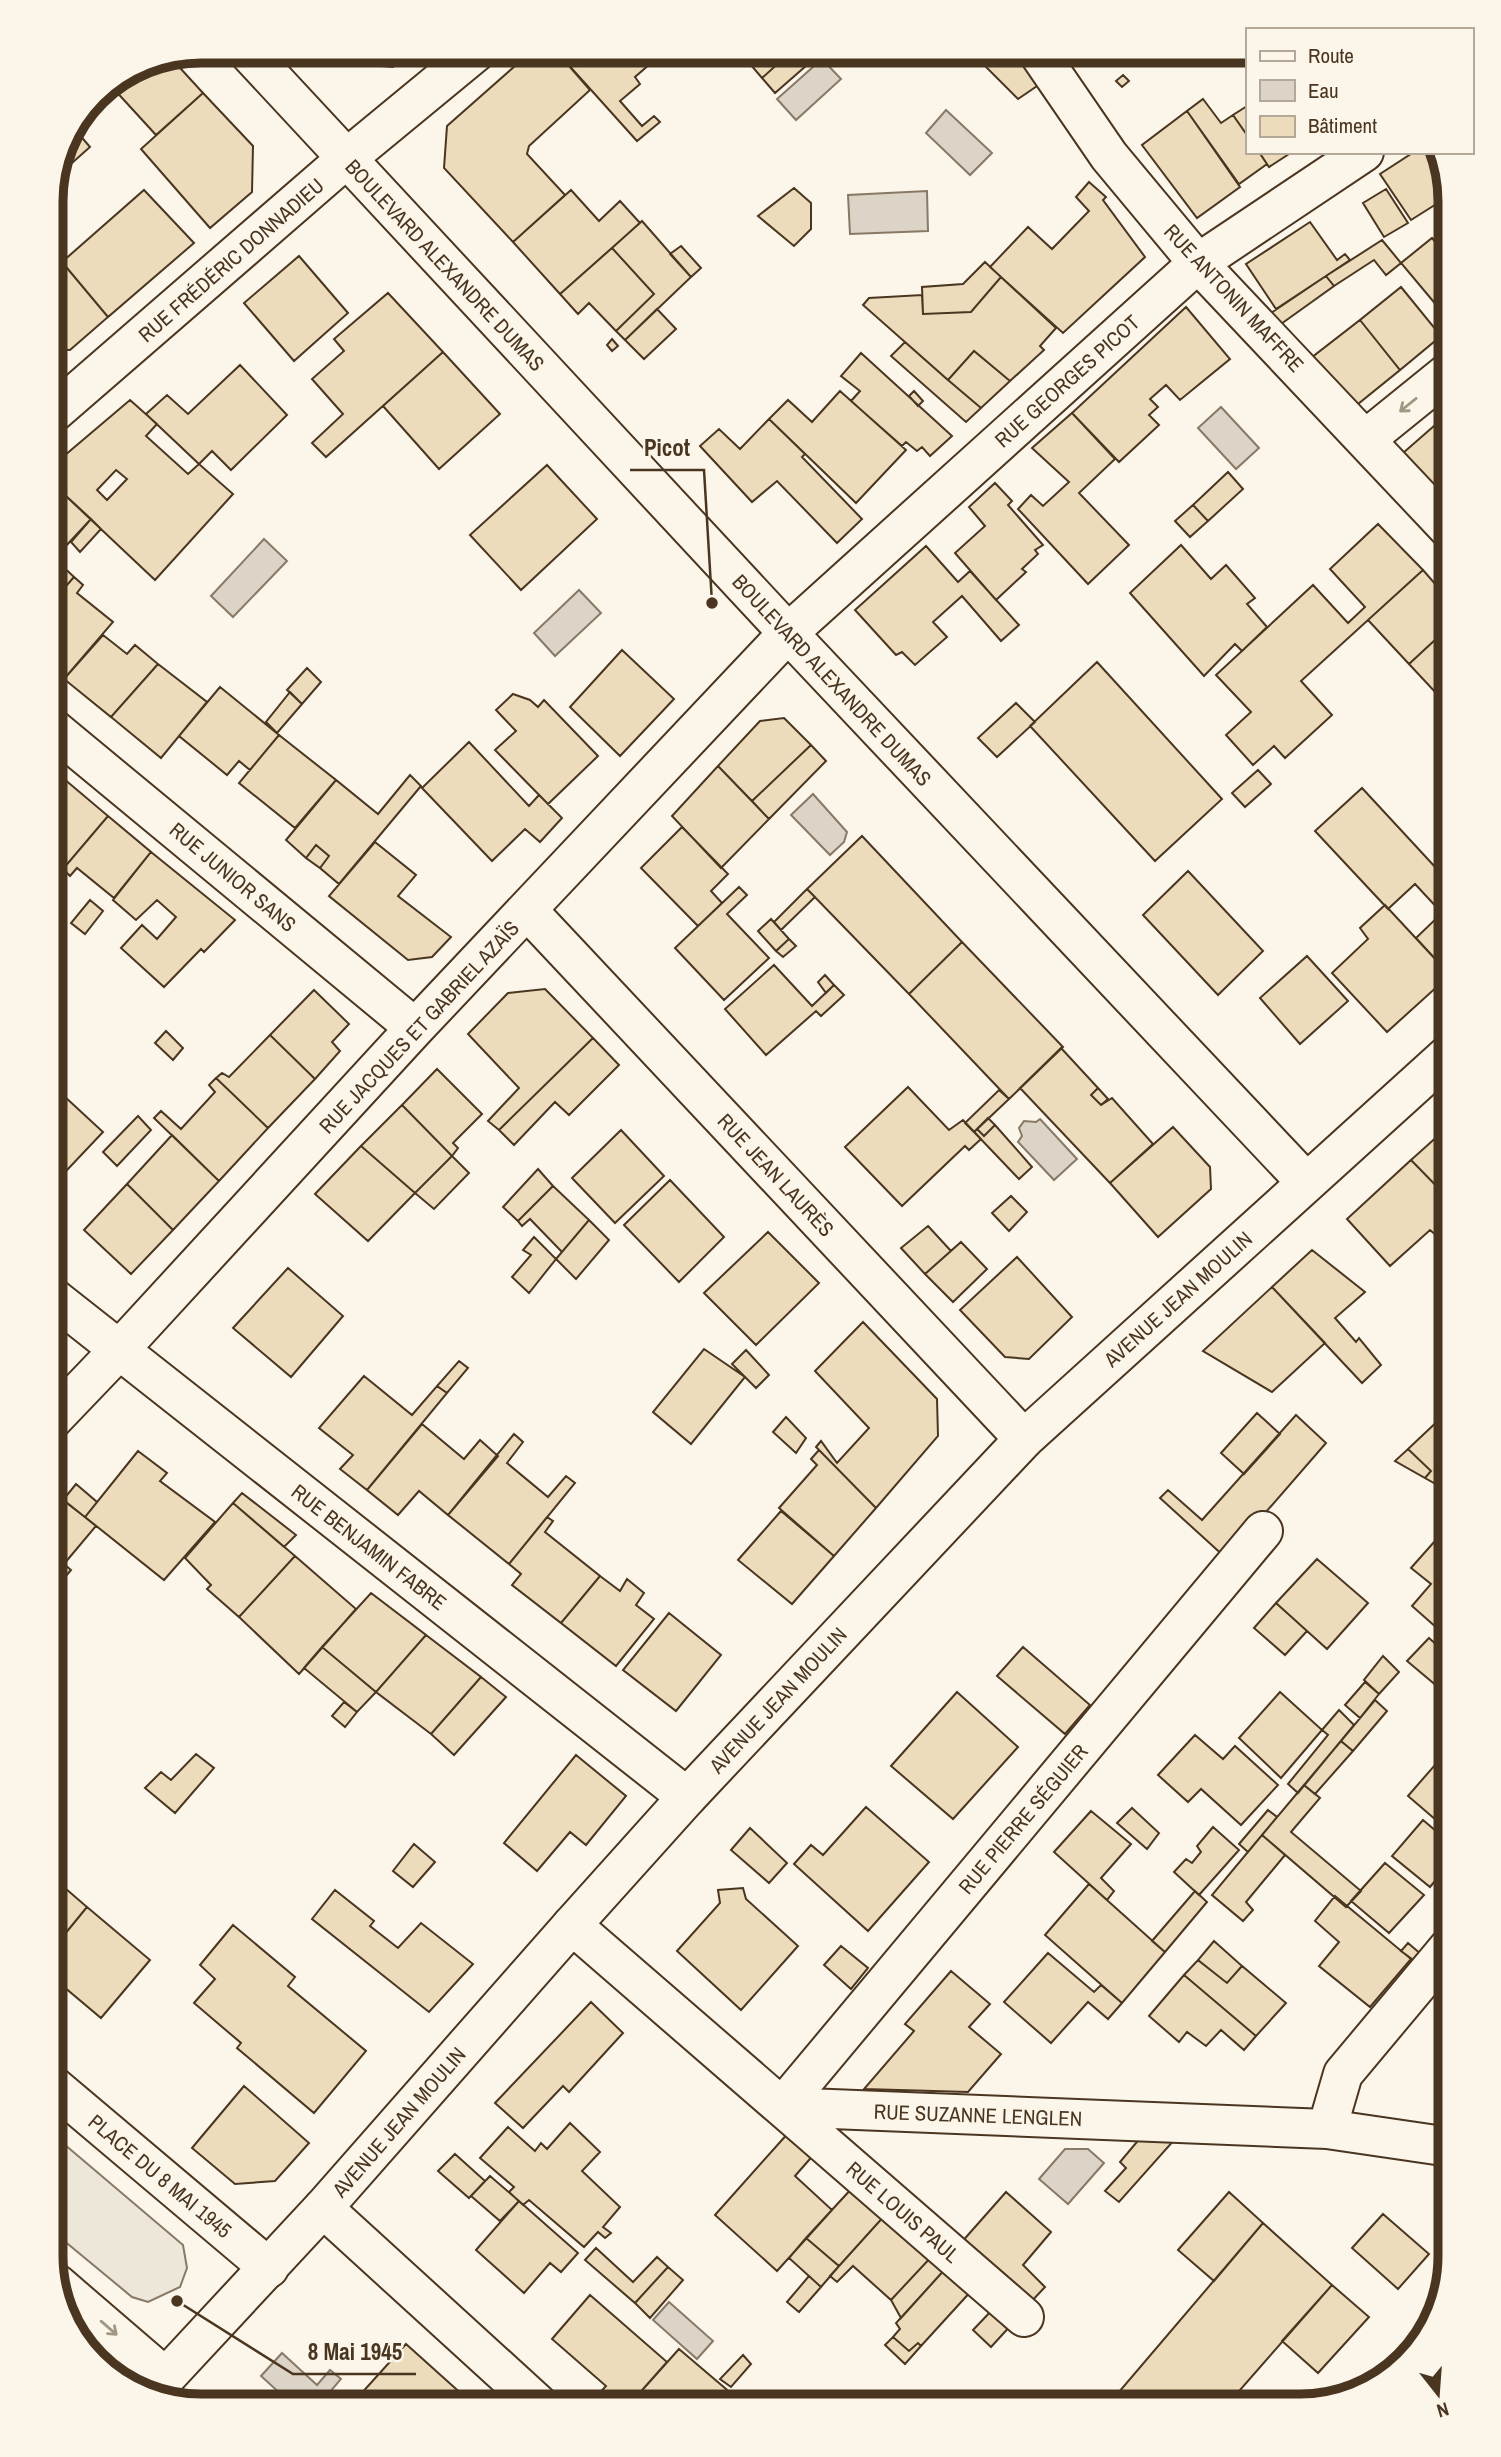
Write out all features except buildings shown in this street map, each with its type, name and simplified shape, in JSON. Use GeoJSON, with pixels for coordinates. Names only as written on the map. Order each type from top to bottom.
{"type":"FeatureCollection","features":[{"type":"Feature","properties":{"kind":"street","name":"BOULEVARD ALEXANDRE DUMAS"},"geometry":{"type":"LineString","coordinates":[[258,63],[788,634],[1306,1182]]}},
{"type":"Feature","properties":{"kind":"street","name":"RUE FRÉDÉRIC DONNADIEU"},"geometry":{"type":"LineString","coordinates":[[63,405],[346,159],[462,63]]}},
{"type":"Feature","properties":{"kind":"street","name":"RUE ANTONIN MAFFRE"},"geometry":{"type":"LineString","coordinates":[[1045,63],[1109,156],[1198,263],[1438,517]]}},
{"type":"Feature","properties":{"kind":"street","name":"RUE GEORGES PICOT"},"geometry":{"type":"LineString","coordinates":[[788,634],[1198,263],[1361,154]]}},
{"type":"Feature","properties":{"kind":"street"},"geometry":{"type":"LineString","coordinates":[[1366,439],[1438,381]]}},
{"type":"Feature","properties":{"kind":"street","name":"RUE JACQUES ET GABRIEL AZAÏS"},"geometry":{"type":"LineString","coordinates":[[63,1408],[415,1028],[788,634]]}},
{"type":"Feature","properties":{"kind":"street","name":"RUE JUNIOR SANS"},"geometry":{"type":"LineString","coordinates":[[63,737],[415,1028]]}},
{"type":"Feature","properties":{"kind":"street","name":"RUE JEAN LAURÈS"},"geometry":{"type":"LineString","coordinates":[[528,911],[1024,1439]]}},
{"type":"Feature","properties":{"kind":"street","name":"AVENUE JEAN MOULIN"},"geometry":{"type":"LineString","coordinates":[[158,2385],[323,2208],[687,1797],[1024,1439],[1438,1064]]}},
{"type":"Feature","properties":{"kind":"street","name":"RUE BENJAMIN FABRE"},"geometry":{"type":"LineString","coordinates":[[63,1306],[687,1797]]}},
{"type":"Feature","properties":{"kind":"street","name":"RUE PIERRE SÉGUIER"},"geometry":{"type":"LineString","coordinates":[[782,2107],[1263,1531]]}},
{"type":"Feature","properties":{"kind":"street"},"geometry":{"type":"LineString","coordinates":[[572,1925],[782,2107]]}},
{"type":"Feature","properties":{"kind":"street"},"geometry":{"type":"LineString","coordinates":[[1327,2129],[1343,2074],[1438,1960]]}},
{"type":"Feature","properties":{"kind":"street","name":"PLACE DU 8 MAI 1945"},"geometry":{"type":"LineString","coordinates":[[63,2094],[269,2268]]}},
{"type":"Feature","properties":{"kind":"street","name":"RUE SUZANNE LENGLEN"},"geometry":{"type":"LineString","coordinates":[[782,2107],[1327,2129],[1438,2145]]}},
{"type":"Feature","properties":{"kind":"street","name":"RUE LOUIS PAUL"},"geometry":{"type":"LineString","coordinates":[[782,2107],[1024,2317]]}},
{"type":"Feature","properties":{"kind":"street"},"geometry":{"type":"LineString","coordinates":[[323,2208],[527,2394]]}},
{"type":"Feature","properties":{"kind":"street"},"geometry":{"type":"LineString","coordinates":[[69,2296],[158,2385]]}},
{"type":"Feature","properties":{"kind":"shaded area"},"geometry":{"type":"Polygon","coordinates":[[[63,2143],[183,2245],[187,2268],[180,2287],[148,2302],[132,2297],[63,2240],[63,2143]]]}},
{"type":"Feature","properties":{"kind":"water"},"geometry":{"type":"Polygon","coordinates":[[[818,63],[826,63],[841,79],[796,120],[777,99],[818,63]]]}},
{"type":"Feature","properties":{"kind":"water"},"geometry":{"type":"Polygon","coordinates":[[[946,110],[992,153],[970,175],[926,133],[946,110]]]}},
{"type":"Feature","properties":{"kind":"water"},"geometry":{"type":"Polygon","coordinates":[[[927,191],[928,231],[850,234],[848,195],[927,191]]]}},
{"type":"Feature","properties":{"kind":"water"},"geometry":{"type":"Polygon","coordinates":[[[1221,407],[1259,448],[1236,469],[1198,428],[1221,407]]]}},
{"type":"Feature","properties":{"kind":"water"},"geometry":{"type":"Polygon","coordinates":[[[264,539],[287,561],[233,617],[211,596],[264,539]]]}},
{"type":"Feature","properties":{"kind":"water"},"geometry":{"type":"Polygon","coordinates":[[[579,590],[601,613],[555,656],[534,633],[579,590]]]}},
{"type":"Feature","properties":{"kind":"water"},"geometry":{"type":"Polygon","coordinates":[[[813,794],[847,832],[844,842],[830,855],[791,815],[813,794]]]}},
{"type":"Feature","properties":{"kind":"water"},"geometry":{"type":"Polygon","coordinates":[[[1040,1119],[1077,1159],[1054,1180],[1018,1142],[1022,1136],[1019,1128],[1024,1121],[1036,1122],[1040,1119]]]}},
{"type":"Feature","properties":{"kind":"water"},"geometry":{"type":"Polygon","coordinates":[[[1065,2149],[1088,2149],[1104,2163],[1068,2204],[1039,2179],[1065,2149]]]}},
{"type":"Feature","properties":{"kind":"water"},"geometry":{"type":"Polygon","coordinates":[[[669,2302],[713,2341],[697,2359],[653,2320],[669,2302]]]}},
{"type":"Feature","properties":{"kind":"water"},"geometry":{"type":"Polygon","coordinates":[[[282,2353],[317,2385],[330,2370],[341,2379],[328,2394],[281,2394],[261,2376],[282,2353]]]}},
{"type":"Feature","properties":{"kind":"place","name":"Picot"},"geometry":{"type":"Point","coordinates":[712,603]}},
{"type":"Feature","properties":{"kind":"place","name":"8 Mai 1945"},"geometry":{"type":"Point","coordinates":[177,2301]}}]}
